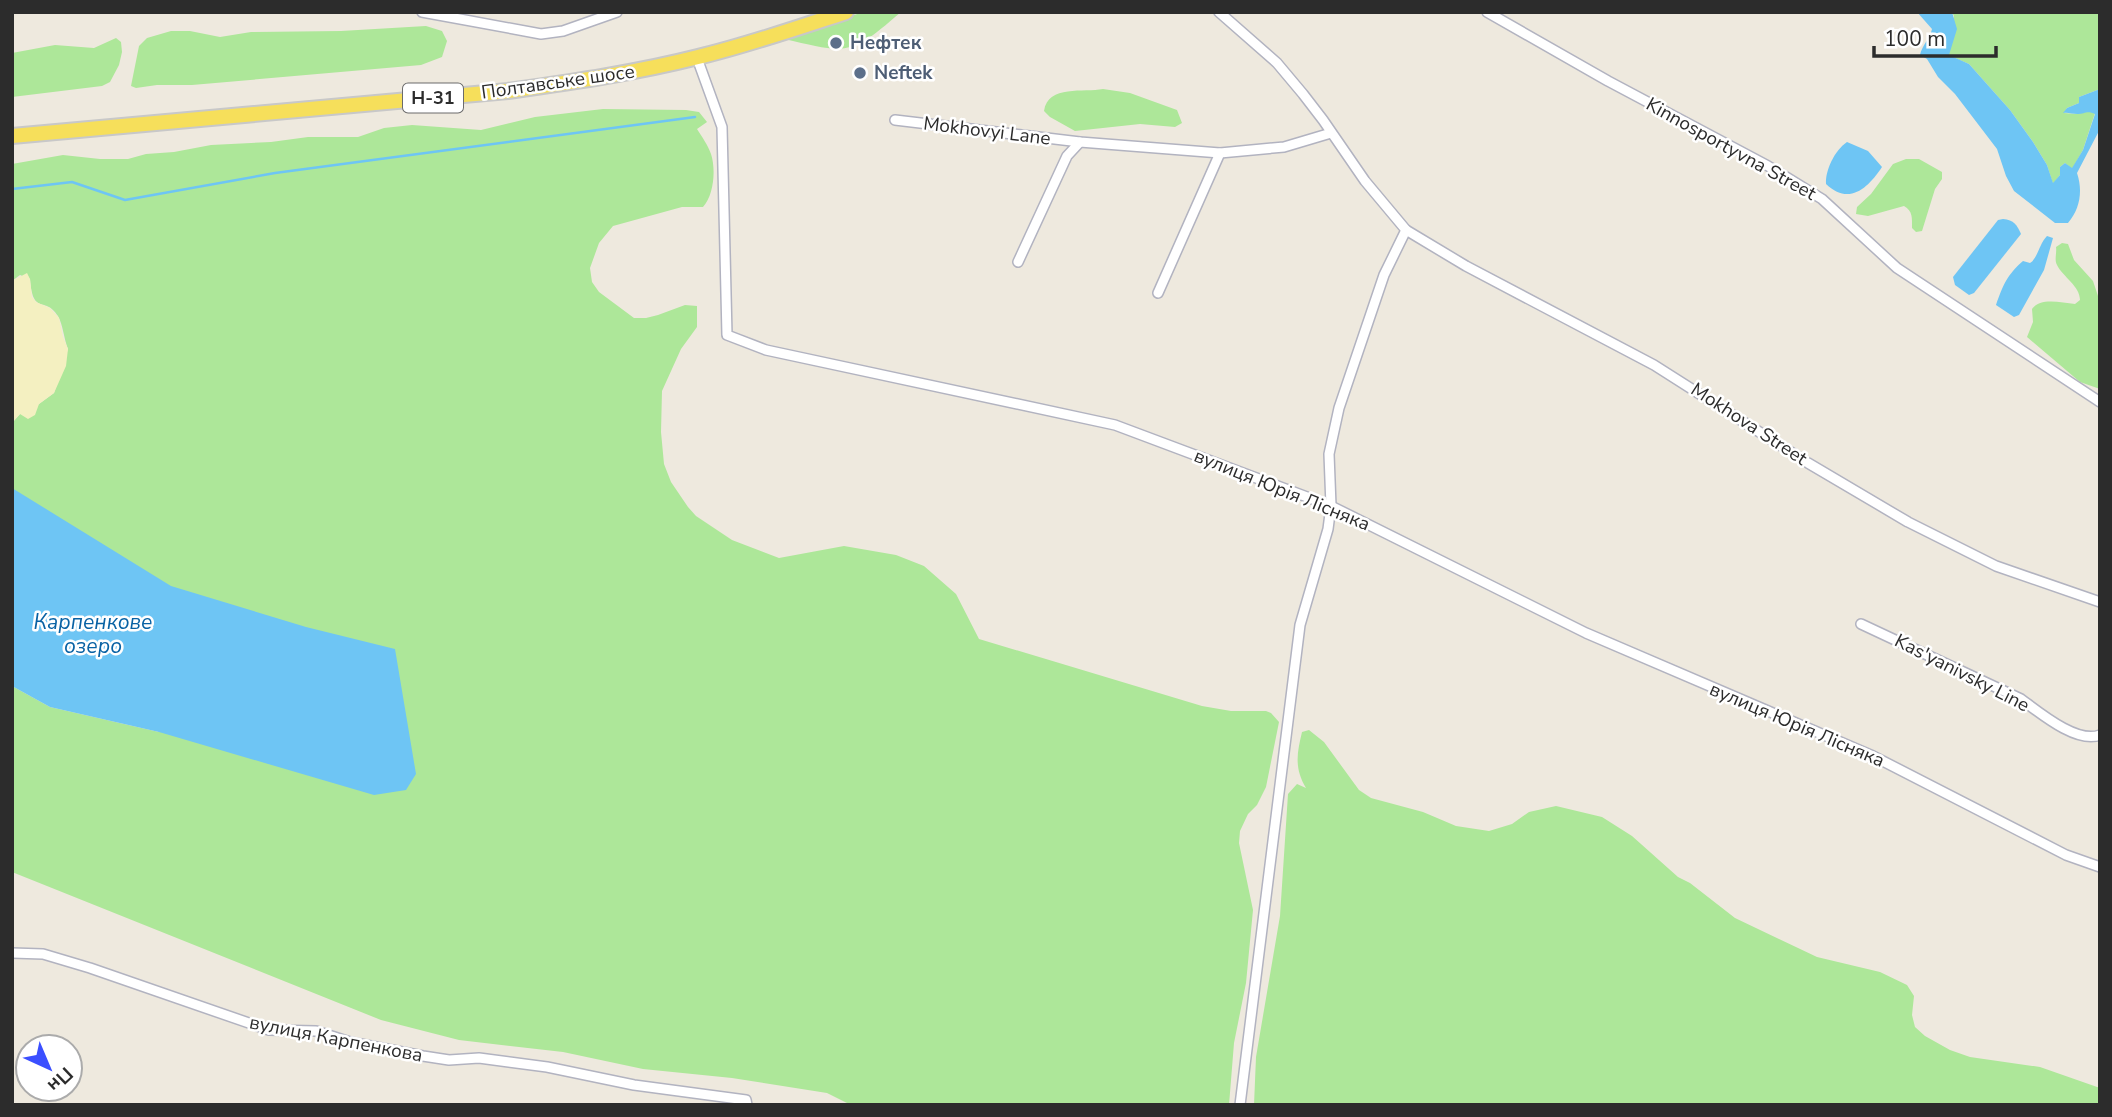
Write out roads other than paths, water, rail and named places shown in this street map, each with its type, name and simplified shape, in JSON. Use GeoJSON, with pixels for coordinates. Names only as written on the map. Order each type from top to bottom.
{"type":"FeatureCollection","features":[{"type":"Feature","properties":{"kind":"main road","name":"Полтавське шосе"},"geometry":{"type":"LineString","coordinates":[[12,136],[508,91],[580,81],[697,58],[756,42],[846,12]]}},
{"type":"Feature","properties":{"kind":"street"},"geometry":{"type":"LineString","coordinates":[[422,12],[541,34],[563,31],[617,12]]}},
{"type":"Feature","properties":{"kind":"street","name":"Mokhova Street"},"geometry":{"type":"LineString","coordinates":[[1219,12],[1277,64],[1303,94],[1364,181],[1406,230],[1466,266],[1654,365],[1808,463],[1908,522],[1996,566],[2100,602]]}},
{"type":"Feature","properties":{"kind":"street","name":"Kinnosportyvna Street"},"geometry":{"type":"LineString","coordinates":[[1487,12],[1608,81],[1768,166],[1822,199],[1897,268],[2100,402]]}},
{"type":"Feature","properties":{"kind":"street","name":"вулиця Юрія Лісняка"},"geometry":{"type":"LineString","coordinates":[[697,58],[722,127],[727,335],[766,350],[1124,428],[1331,506],[1586,633],[1872,756],[2066,855],[2100,867]]}},
{"type":"Feature","properties":{"kind":"street","name":"Mokhovyi Lane"},"geometry":{"type":"LineString","coordinates":[[895,120],[1080,142],[1220,153],[1284,147],[1332,133]]}},
{"type":"Feature","properties":{"kind":"street","name":"Mokhovyi Lane"},"geometry":{"type":"LineString","coordinates":[[1018,262],[1067,156],[1080,142]]}},
{"type":"Feature","properties":{"kind":"street"},"geometry":{"type":"LineString","coordinates":[[1158,293],[1220,153]]}},
{"type":"Feature","properties":{"kind":"street"},"geometry":{"type":"LineString","coordinates":[[1240,1105],[1300,625],[1328,530],[1331,506],[1329,454],[1339,408],[1384,275],[1406,230]]}},
{"type":"Feature","properties":{"kind":"street","name":"Kas'yanivsky Line"},"geometry":{"type":"LineString","coordinates":[[1861,624],[2021,699],[2042,715],[2082,738],[2100,735]]}},
{"type":"Feature","properties":{"kind":"street","name":"вулиця Карпенкова"},"geometry":{"type":"LineString","coordinates":[[12,953],[43,954],[78,964],[270,1030],[316,1031],[360,1044],[449,1060],[479,1058],[547,1067],[634,1085],[746,1100],[747,1105]]}},
{"type":"Feature","properties":{"kind":"water"},"geometry":{"type":"Polygon","coordinates":[[[1917,12],[1952,12],[1957,29],[1949,55],[1969,64],[2010,110],[2047,165],[2053,183],[2060,175],[2060,167],[2065,163],[2072,168],[2083,150],[2095,114],[2063,113],[2067,108],[2079,103],[2079,97],[2100,89],[2100,129],[2077,173],[2079,200],[2068,223],[2055,223],[2014,191],[1997,149],[1955,94],[1938,77],[1927,59],[1920,55],[1932,29],[1917,12]]]}},
{"type":"Feature","properties":{"kind":"water"},"geometry":{"type":"Polygon","coordinates":[[[1847,142],[1868,151],[1882,167],[1871,182],[1857,192],[1842,194],[1826,184],[1827,173],[1839,150],[1847,142]]]}},
{"type":"Feature","properties":{"kind":"water"},"geometry":{"type":"Polygon","coordinates":[[[2003,219],[2015,224],[2021,234],[1974,293],[1969,295],[1955,285],[1953,277],[1998,220],[2003,219]]]}},
{"type":"Feature","properties":{"kind":"water"},"geometry":{"type":"Polygon","coordinates":[[[2047,236],[2053,238],[2044,270],[2019,315],[2014,317],[1996,305],[2001,292],[2009,276],[2023,261],[2033,261],[2047,236]]]}},
{"type":"Feature","properties":{"kind":"water","name":"Карпенкове озеро"},"geometry":{"type":"Polygon","coordinates":[[[12,488],[171,586],[306,627],[395,649],[416,774],[406,790],[374,795],[159,732],[50,707],[12,686],[12,488]]]}},
{"type":"Feature","properties":{"kind":"waterway"},"geometry":{"type":"LineString","coordinates":[[12,189],[72,182],[125,200],[275,173],[695,117]]}},
{"type":"Feature","properties":{"kind":"place","name":"Нефтек"},"geometry":{"type":"Point","coordinates":[836,43]}},
{"type":"Feature","properties":{"kind":"place","name":"Neftek"},"geometry":{"type":"Point","coordinates":[860,73]}}]}
